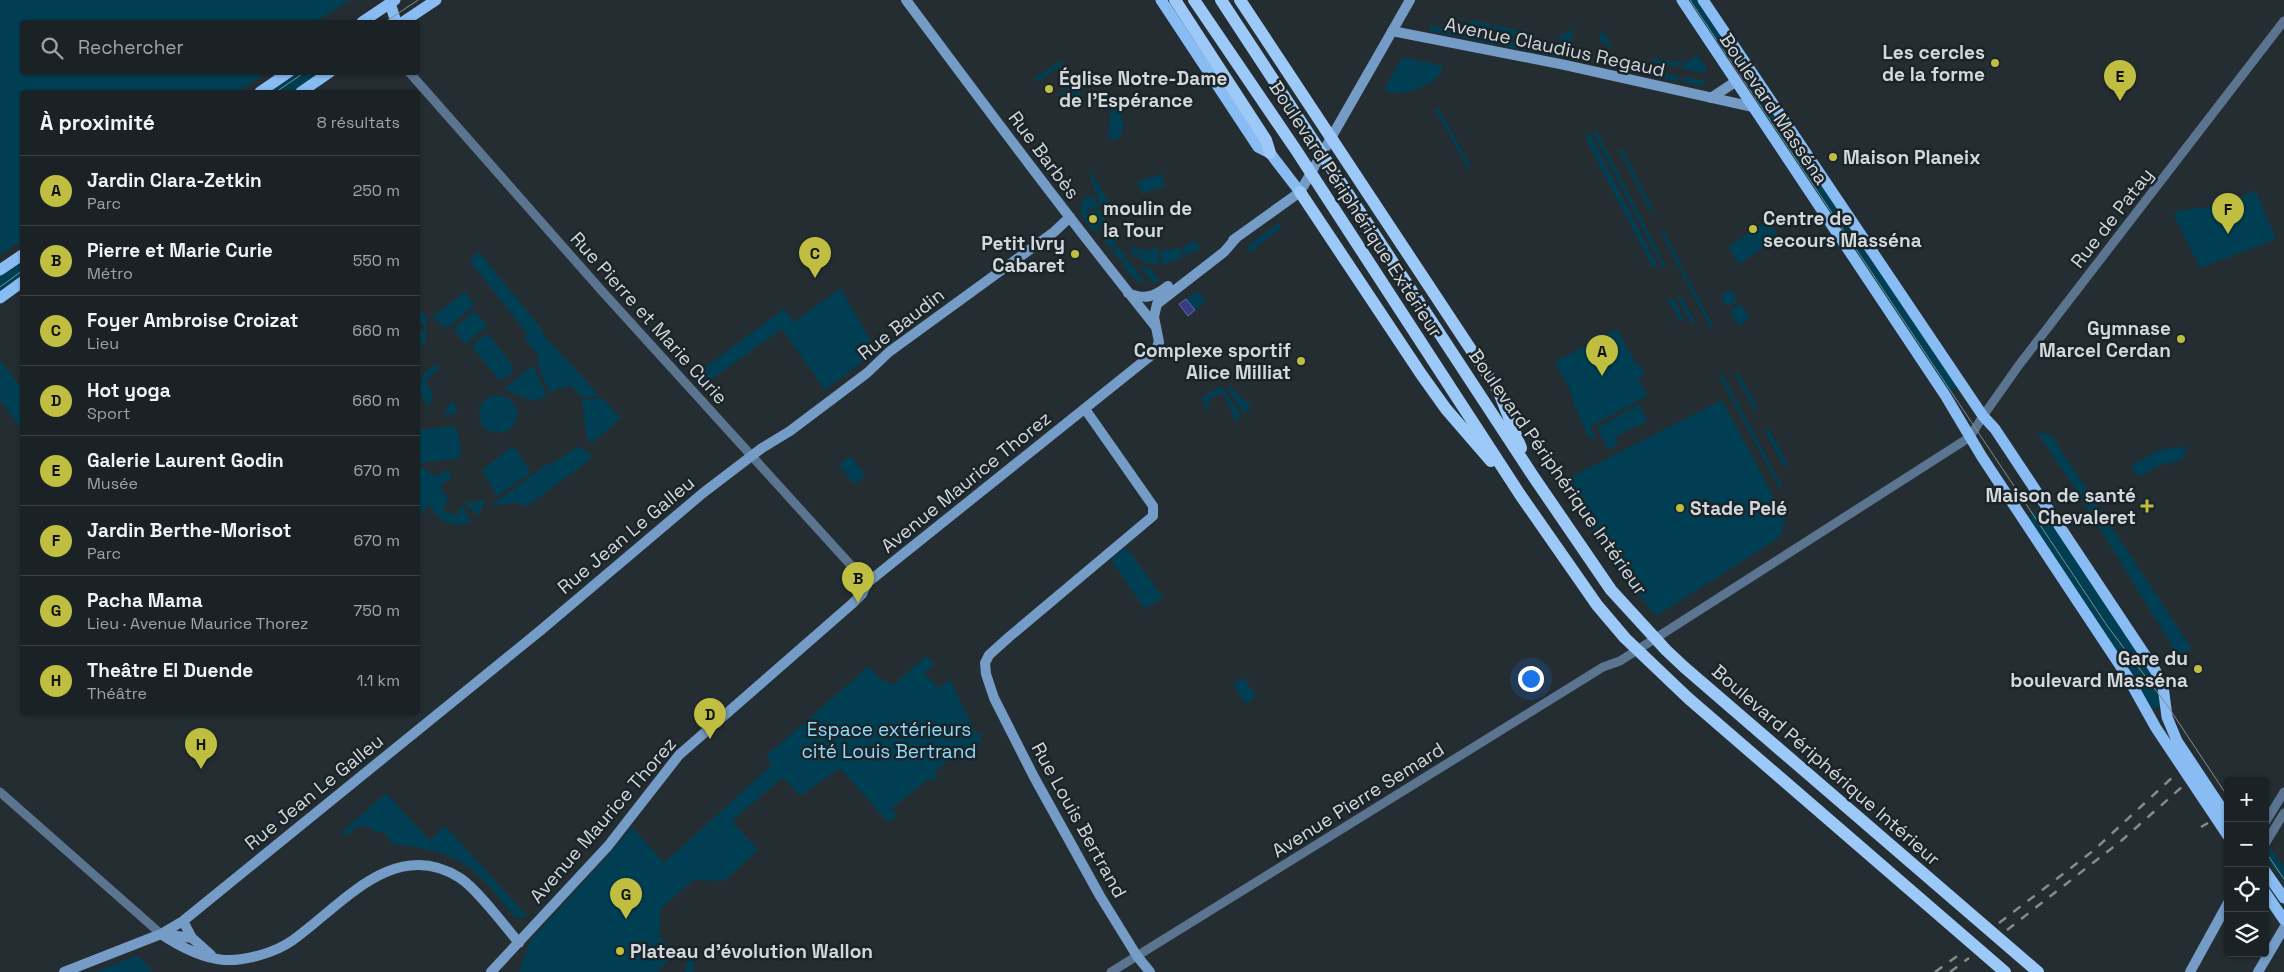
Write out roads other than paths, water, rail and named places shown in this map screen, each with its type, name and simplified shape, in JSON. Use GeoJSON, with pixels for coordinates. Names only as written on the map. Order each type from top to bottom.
{"type":"FeatureCollection","features":[{"type":"Feature","properties":{"kind":"highway"},"geometry":{"type":"LineString","coordinates":[[1175,0],[1266,140],[1270,153]]}},
{"type":"Feature","properties":{"kind":"highway","name":"Boulevard Périphérique Extérieur"},"geometry":{"type":"LineString","coordinates":[[1194,0],[1296,150],[1522,496],[1597,604],[1647,661],[2005,972]]}},
{"type":"Feature","properties":{"kind":"highway","name":"Boulevard Périphérique Intérieur"},"geometry":{"type":"LineString","coordinates":[[1221,0],[1533,476],[1611,590],[1666,650],[2038,972]]}},
{"type":"Feature","properties":{"kind":"highway"},"geometry":{"type":"LineString","coordinates":[[1240,0],[1330,141],[1499,392],[1533,476]]}},
{"type":"Feature","properties":{"kind":"highway"},"geometry":{"type":"LineString","coordinates":[[1302,190],[1420,374],[1446,409],[1522,496]]}},
{"type":"Feature","properties":{"kind":"main road"},"geometry":{"type":"LineString","coordinates":[[406,20],[436,0]]}},
{"type":"Feature","properties":{"kind":"main road","name":"Rue Barbès"},"geometry":{"type":"LineString","coordinates":[[906,0],[1051,195],[1157,329]]}},
{"type":"Feature","properties":{"kind":"main road"},"geometry":{"type":"LineString","coordinates":[[1161,0],[1258,147],[1270,153],[1302,190],[1410,0]]}},
{"type":"Feature","properties":{"kind":"main road","name":"Boulevard Masséna"},"geometry":{"type":"LineString","coordinates":[[1682,0],[1935,380],[1970,437],[2106,644],[2146,710],[2222,816]]}},
{"type":"Feature","properties":{"kind":"main road","name":"Boulevard Masséna"},"geometry":{"type":"LineString","coordinates":[[1704,0],[1982,416],[1995,429],[2155,670],[2163,686],[2167,717],[2177,741],[2222,816]]}},
{"type":"Feature","properties":{"kind":"main road"},"geometry":{"type":"LineString","coordinates":[[365,20],[391,1],[396,20]]}},
{"type":"Feature","properties":{"kind":"main road","name":"Avenue Claudius Regaud"},"geometry":{"type":"LineString","coordinates":[[1392,31],[1565,65],[1753,108]]}},
{"type":"Feature","properties":{"kind":"main road"},"geometry":{"type":"LineString","coordinates":[[1711,98],[1751,71]]}},
{"type":"Feature","properties":{"kind":"main road"},"geometry":{"type":"LineString","coordinates":[[263,90],[285,75]]}},
{"type":"Feature","properties":{"kind":"main road"},"geometry":{"type":"LineString","coordinates":[[304,90],[326,75]]}},
{"type":"Feature","properties":{"kind":"main road","name":"Avenue Maurice Thorez"},"geometry":{"type":"LineString","coordinates":[[1128,293],[1143,298],[1156,295],[1220,247],[1302,190]]}},
{"type":"Feature","properties":{"kind":"main road","name":"Rue Baudin"},"geometry":{"type":"LineString","coordinates":[[752,456],[835,398],[867,373],[889,352],[1050,234],[1070,217]]}},
{"type":"Feature","properties":{"kind":"main road","name":"Avenue Maurice Thorez"},"geometry":{"type":"LineString","coordinates":[[491,972],[608,846],[680,755],[862,594],[867,583],[1155,351],[1160,338],[1154,312],[1157,304],[1224,252],[1237,237]]}},
{"type":"Feature","properties":{"kind":"main road"},"geometry":{"type":"LineString","coordinates":[[0,270],[20,256]]}},
{"type":"Feature","properties":{"kind":"main road"},"geometry":{"type":"LineString","coordinates":[[0,298],[20,283]]}},
{"type":"Feature","properties":{"kind":"main road","name":"Rue Louis Bertrand"},"geometry":{"type":"LineString","coordinates":[[1085,409],[1153,506],[1153,516],[1009,636],[988,648],[979,659],[982,676],[1052,810],[1137,956],[1150,972]]}},
{"type":"Feature","properties":{"kind":"main road","name":"Rue Jean Le Galleu"},"geometry":{"type":"LineString","coordinates":[[64,972],[161,934],[182,920],[541,630],[704,493],[752,456]]}},
{"type":"Feature","properties":{"kind":"main road"},"geometry":{"type":"LineString","coordinates":[[161,934],[180,946],[213,958],[231,960],[262,954],[292,941],[367,882],[393,868],[409,865],[435,867],[461,879],[519,943]]}},
{"type":"Feature","properties":{"kind":"main road"},"geometry":{"type":"LineString","coordinates":[[2269,877],[2284,898]]}},
{"type":"Feature","properties":{"kind":"main road"},"geometry":{"type":"LineString","coordinates":[[2269,898],[2284,920]]}},
{"type":"Feature","properties":{"kind":"main road"},"geometry":{"type":"LineString","coordinates":[[2190,972],[2224,910]]}},
{"type":"Feature","properties":{"kind":"main road"},"geometry":{"type":"LineString","coordinates":[[182,920],[192,938],[213,958]]}},
{"type":"Feature","properties":{"kind":"main road"},"geometry":{"type":"LineString","coordinates":[[2258,972],[2284,928]]}},
{"type":"Feature","properties":{"kind":"main road"},"geometry":{"type":"LineString","coordinates":[[161,934],[192,938]]}},
{"type":"Feature","properties":{"kind":"street","name":"Rue de Patay"},"geometry":{"type":"LineString","coordinates":[[1970,437],[1982,416],[2012,375],[2284,21]]}},
{"type":"Feature","properties":{"kind":"street","name":"Rue Pierre et Marie Curie"},"geometry":{"type":"LineString","coordinates":[[412,75],[601,290],[867,583]]}},
{"type":"Feature","properties":{"kind":"street","name":"Avenue Pierre Semard"},"geometry":{"type":"LineString","coordinates":[[1111,972],[1600,670],[1620,661],[1970,437]]}},
{"type":"Feature","properties":{"kind":"street"},"geometry":{"type":"LineString","coordinates":[[0,792],[161,934]]}},
{"type":"Feature","properties":{"kind":"street"},"geometry":{"type":"LineString","coordinates":[[2266,822],[2284,792]]}},
{"type":"Feature","properties":{"kind":"street"},"geometry":{"type":"LineString","coordinates":[[2269,837],[2284,813]]}},
{"type":"Feature","properties":{"kind":"water"},"geometry":{"type":"Polygon","coordinates":[[[1186,299],[1195,310],[1188,316],[1179,304],[1186,299]]]}},
{"type":"Feature","properties":{"kind":"tram line"},"geometry":{"type":"LineString","coordinates":[[388,20],[418,0]]}},
{"type":"Feature","properties":{"kind":"tram line"},"geometry":{"type":"LineString","coordinates":[[1690,0],[2108,627],[2167,705],[2224,791]]}},
{"type":"Feature","properties":{"kind":"tram line"},"geometry":{"type":"LineString","coordinates":[[279,90],[301,75]]}},
{"type":"Feature","properties":{"kind":"tram line"},"geometry":{"type":"LineString","coordinates":[[0,287],[20,272]]}},
{"type":"Feature","properties":{"kind":"tram line"},"geometry":{"type":"LineString","coordinates":[[2269,857],[2284,879]]}},
{"type":"Feature","properties":{"kind":"railway"},"geometry":{"type":"LineString","coordinates":[[1999,923],[2093,851],[2175,775]]}},
{"type":"Feature","properties":{"kind":"railway"},"geometry":{"type":"LineString","coordinates":[[2007,930],[2121,841],[2183,786]]}},
{"type":"Feature","properties":{"kind":"railway"},"geometry":{"type":"LineString","coordinates":[[2201,827],[2208,823]]}},
{"type":"Feature","properties":{"kind":"railway"},"geometry":{"type":"LineString","coordinates":[[1935,972],[1963,952]]}},
{"type":"Feature","properties":{"kind":"railway"},"geometry":{"type":"LineString","coordinates":[[1950,972],[1969,958]]}},
{"type":"Feature","properties":{"kind":"place","name":"Les cercles de la forme"},"geometry":{"type":"Point","coordinates":[1995,63]}},
{"type":"Feature","properties":{"kind":"place","name":"Église Notre-Dame de l'Espérance"},"geometry":{"type":"Point","coordinates":[1049,89]}},
{"type":"Feature","properties":{"kind":"place","name":"Galerie Laurent Godin"},"geometry":{"type":"Point","coordinates":[2120,101]}},
{"type":"Feature","properties":{"kind":"place","name":"Maison Planeix"},"geometry":{"type":"Point","coordinates":[1833,157]}},
{"type":"Feature","properties":{"kind":"place","name":"moulin de la Tour"},"geometry":{"type":"Point","coordinates":[1093,219]}},
{"type":"Feature","properties":{"kind":"place","name":"Centre de secours Masséna"},"geometry":{"type":"Point","coordinates":[1753,229]}},
{"type":"Feature","properties":{"kind":"place","name":"Jardin Berthe-Morisot"},"geometry":{"type":"Point","coordinates":[2228,234]}},
{"type":"Feature","properties":{"kind":"place","name":"Petit Ivry Cabaret"},"geometry":{"type":"Point","coordinates":[1075,254]}},
{"type":"Feature","properties":{"kind":"place","name":"Foyer Ambroise Croizat"},"geometry":{"type":"Point","coordinates":[815,278]}},
{"type":"Feature","properties":{"kind":"place","name":"Gymnase Marcel Cerdan"},"geometry":{"type":"Point","coordinates":[2181,339]}},
{"type":"Feature","properties":{"kind":"place","name":"Complexe sportif Alice Milliat"},"geometry":{"type":"Point","coordinates":[1301,361]}},
{"type":"Feature","properties":{"kind":"place","name":"Jardin Clara-Zetkin"},"geometry":{"type":"Point","coordinates":[1602,376]}},
{"type":"Feature","properties":{"kind":"place","name":"Maison de santé Chevaleret"},"geometry":{"type":"Point","coordinates":[2147,506]}},
{"type":"Feature","properties":{"kind":"place","name":"Stade Pelé"},"geometry":{"type":"Point","coordinates":[1680,508]}},
{"type":"Feature","properties":{"kind":"place","name":"Pierre et Marie Curie"},"geometry":{"type":"Point","coordinates":[858,603]}},
{"type":"Feature","properties":{"kind":"place","name":"Gare du boulevard Masséna"},"geometry":{"type":"Point","coordinates":[2198,669]}},
{"type":"Feature","properties":{"kind":"place","name":"Hot yoga"},"geometry":{"type":"Point","coordinates":[710,739]}},
{"type":"Feature","properties":{"kind":"place","name":"Theâtre El Duende"},"geometry":{"type":"Point","coordinates":[201,769]}},
{"type":"Feature","properties":{"kind":"place","name":"Pacha Mama"},"geometry":{"type":"Point","coordinates":[626,919]}},
{"type":"Feature","properties":{"kind":"place","name":"Plateau d'évolution Wallon"},"geometry":{"type":"Point","coordinates":[620,951]}},
{"type":"Feature","properties":{"kind":"park label","name":"Espace extérieurs cité Louis Bertrand"},"geometry":{"type":"Point","coordinates":[889,740]}}]}
